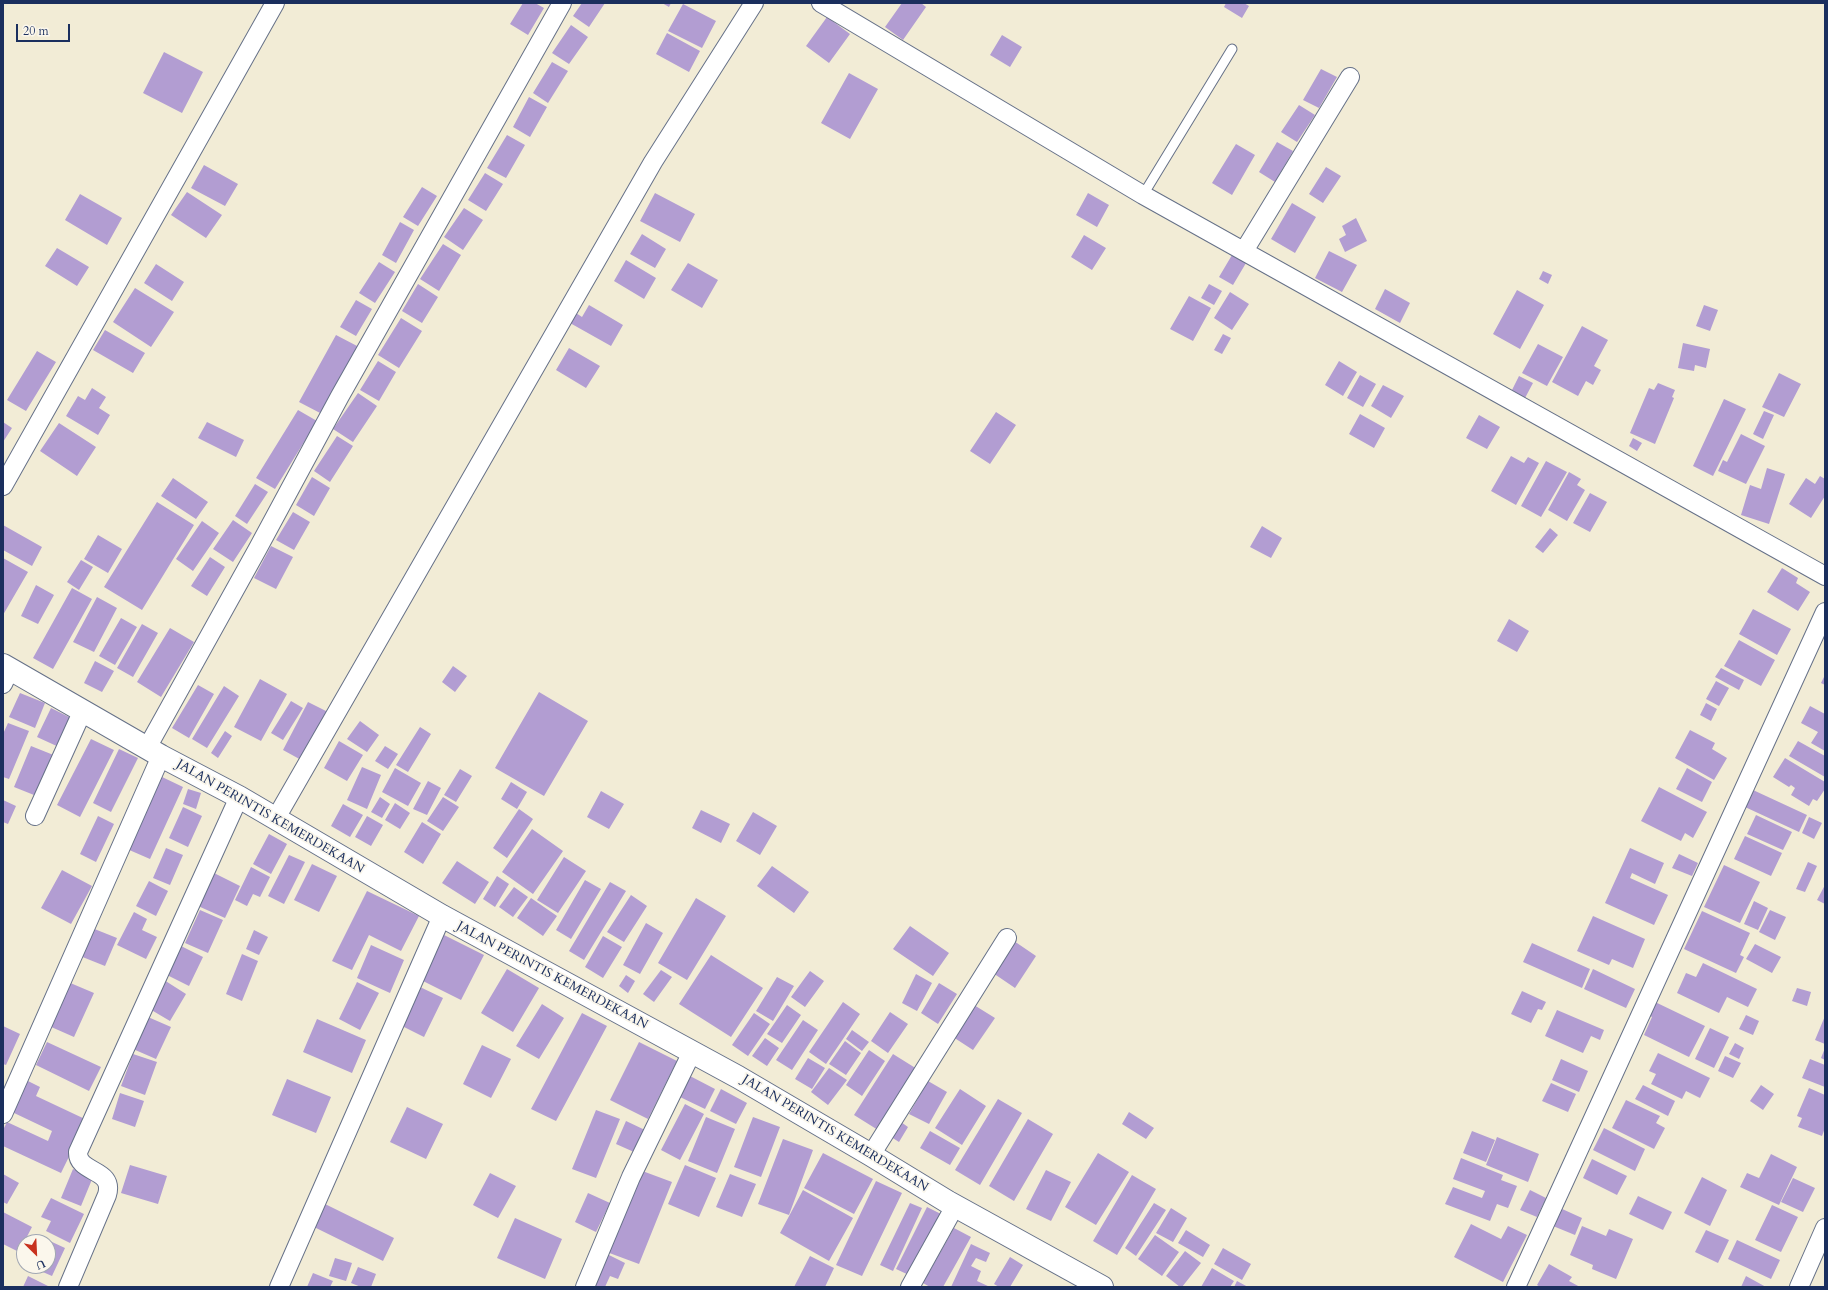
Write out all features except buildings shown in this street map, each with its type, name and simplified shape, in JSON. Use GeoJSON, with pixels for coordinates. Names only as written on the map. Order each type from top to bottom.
{"type":"FeatureCollection","features":[{"type":"Feature","properties":{"kind":"street"},"geometry":{"type":"LineString","coordinates":[[3,486],[276,3]]}},
{"type":"Feature","properties":{"kind":"street"},"geometry":{"type":"LineString","coordinates":[[3,1114],[154,752],[257,550],[344,389],[562,3]]}},
{"type":"Feature","properties":{"kind":"street"},"geometry":{"type":"LineString","coordinates":[[276,818],[653,162],[754,3]]}},
{"type":"Feature","properties":{"kind":"street"},"geometry":{"type":"LineString","coordinates":[[821,3],[1143,195],[1825,576]]}},
{"type":"Feature","properties":{"kind":"street"},"geometry":{"type":"LineString","coordinates":[[1244,252],[1350,77]]}},
{"type":"Feature","properties":{"kind":"street"},"geometry":{"type":"LineString","coordinates":[[1516,1287],[1825,612]]}},
{"type":"Feature","properties":{"kind":"street","name":"JALAN PERINTIS KEMERDEKAAN"},"geometry":{"type":"LineString","coordinates":[[5,673],[83,710],[154,752],[239,797],[442,916],[738,1077],[955,1206],[1102,1287]]}},
{"type":"Feature","properties":{"kind":"street"},"geometry":{"type":"LineString","coordinates":[[35,816],[83,710]]}},
{"type":"Feature","properties":{"kind":"street"},"geometry":{"type":"LineString","coordinates":[[68,1287],[107,1196],[109,1188],[104,1178],[89,1169],[80,1161],[78,1152],[239,797]]}},
{"type":"Feature","properties":{"kind":"street"},"geometry":{"type":"LineString","coordinates":[[279,1287],[442,916]]}},
{"type":"Feature","properties":{"kind":"street"},"geometry":{"type":"LineString","coordinates":[[871,1155],[1006,938]]}},
{"type":"Feature","properties":{"kind":"street"},"geometry":{"type":"LineString","coordinates":[[585,1287],[631,1177],[692,1052]]}},
{"type":"Feature","properties":{"kind":"street"},"geometry":{"type":"LineString","coordinates":[[910,1287],[955,1206]]}},
{"type":"Feature","properties":{"kind":"street"},"geometry":{"type":"LineString","coordinates":[[1799,1287],[1825,1228]]}},
{"type":"Feature","properties":{"kind":"lane"},"geometry":{"type":"LineString","coordinates":[[1143,195],[1232,49]]}}]}
